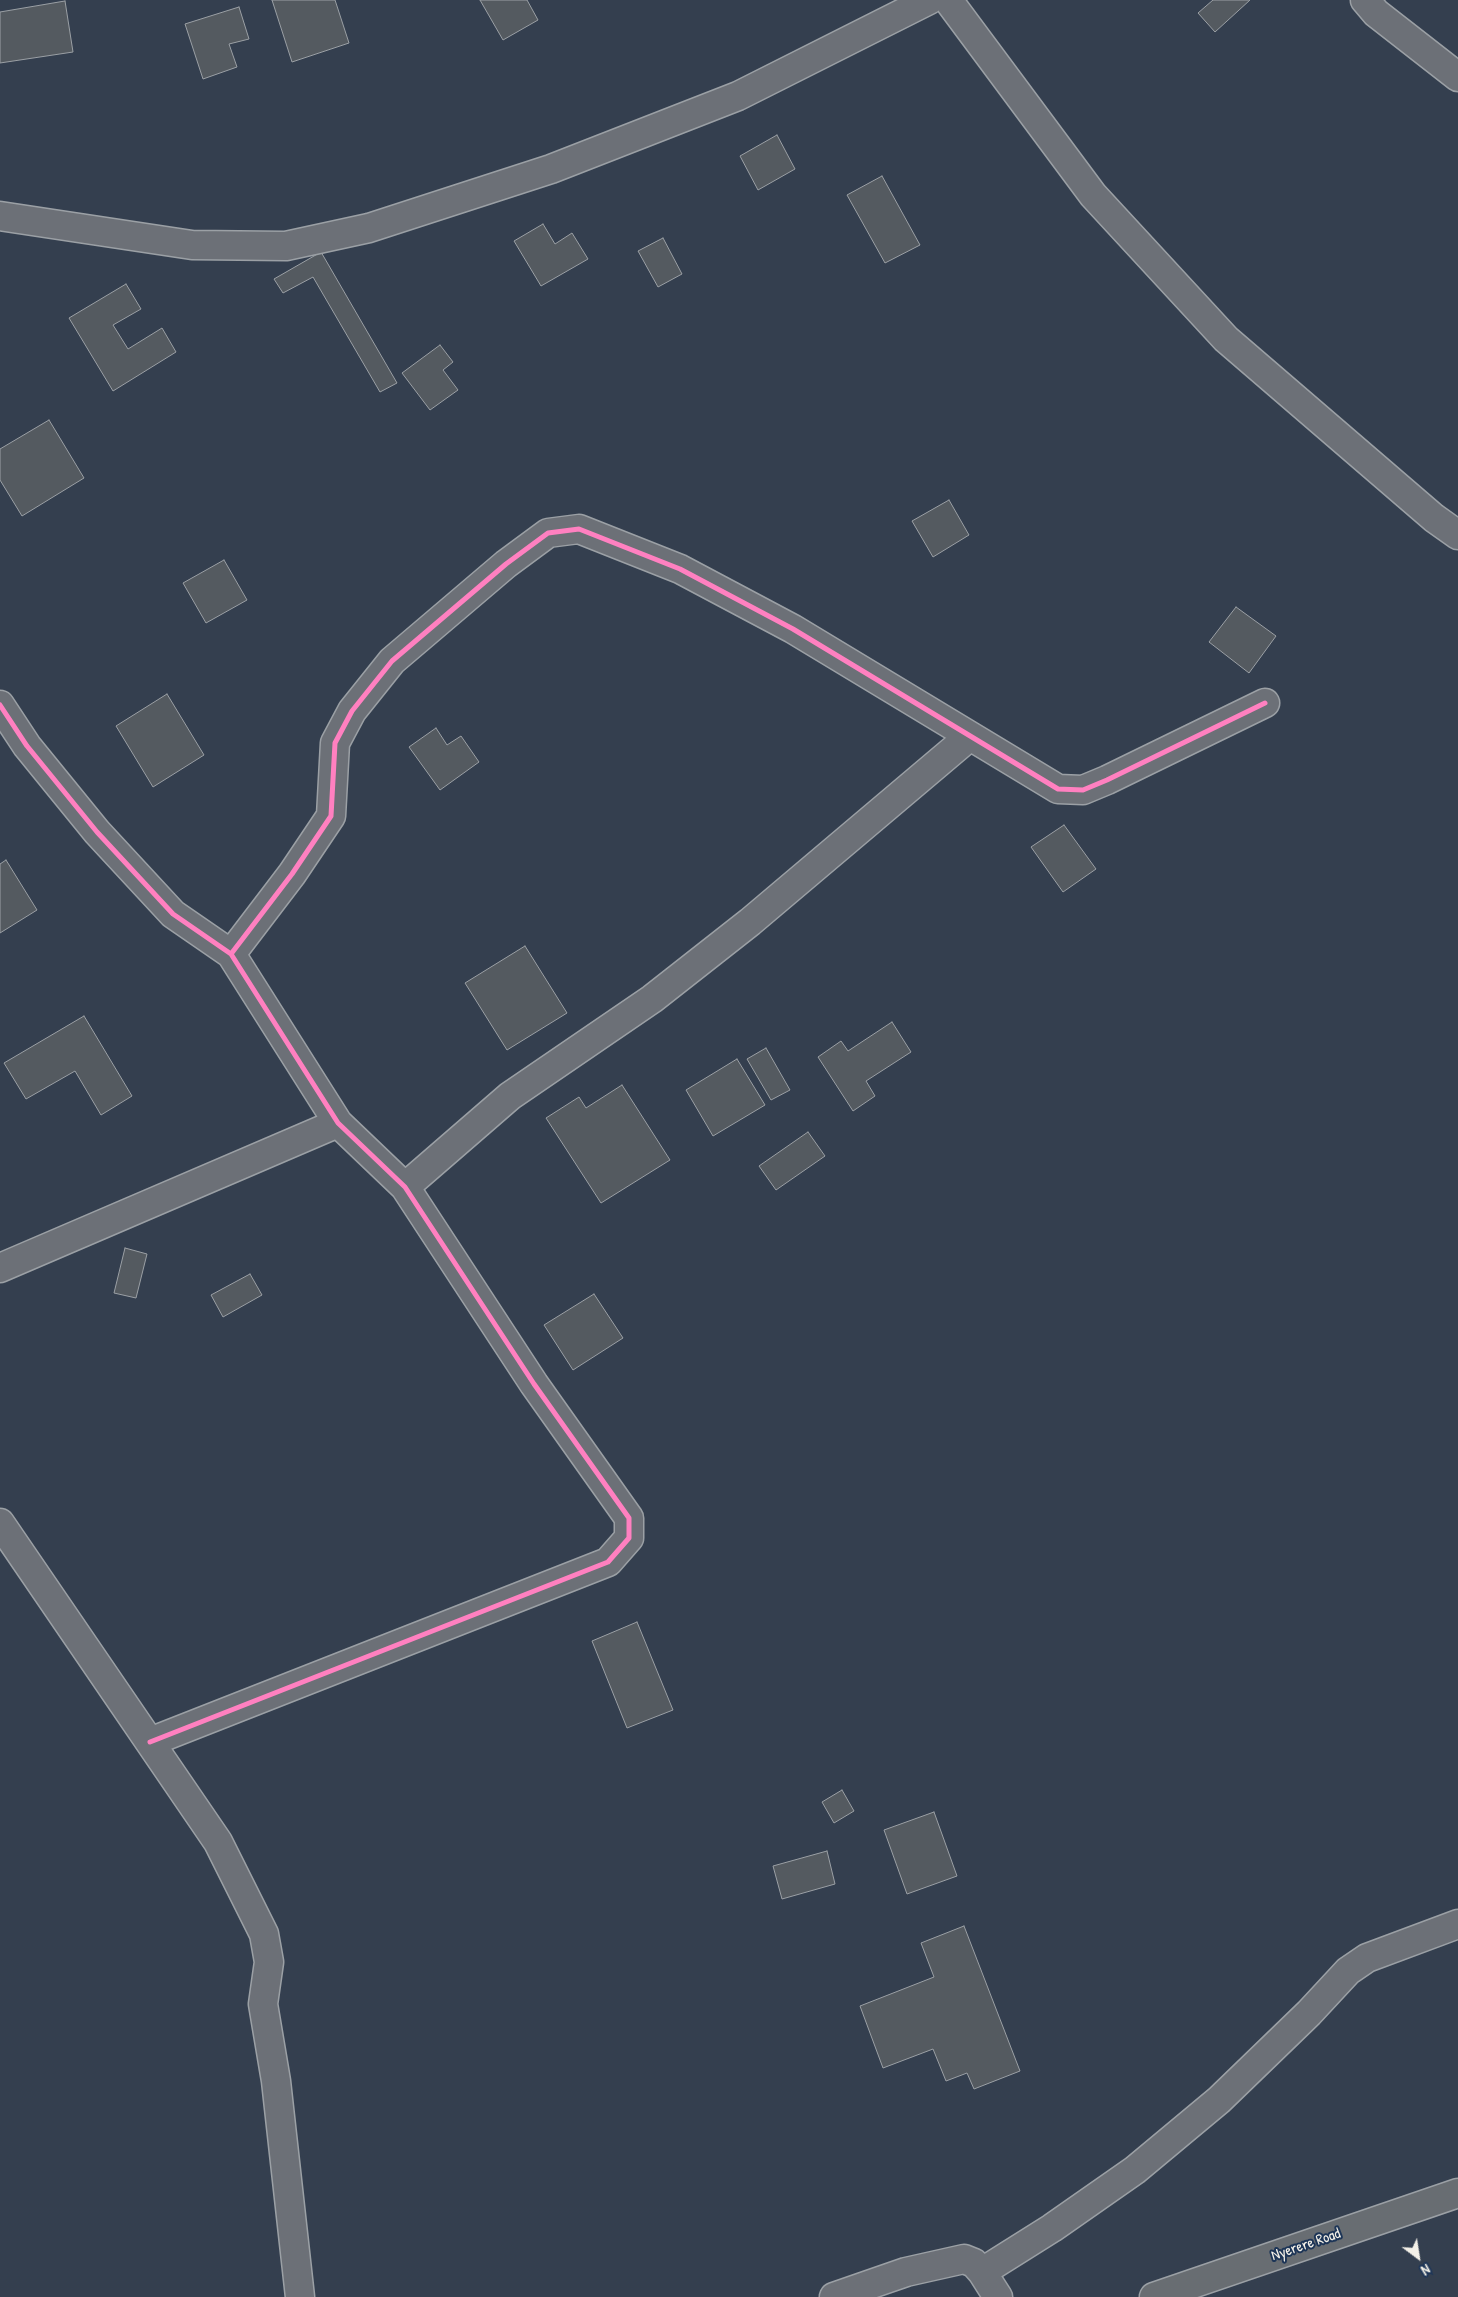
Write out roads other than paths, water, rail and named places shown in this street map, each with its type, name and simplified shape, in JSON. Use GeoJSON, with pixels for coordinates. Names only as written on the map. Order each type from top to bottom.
{"type":"FeatureCollection","features":[{"type":"Feature","properties":{"kind":"highway","name":"Nyerere Road"},"geometry":{"type":"LineString","coordinates":[[1154,2297],[1458,2193]]}},
{"type":"Feature","properties":{"kind":"street"},"geometry":{"type":"LineString","coordinates":[[0,216],[192,245],[286,246],[369,228],[551,169],[738,96],[929,0]]}},
{"type":"Feature","properties":{"kind":"street"},"geometry":{"type":"LineString","coordinates":[[948,0],[1093,195],[1226,339],[1434,518],[1458,535]]}},
{"type":"Feature","properties":{"kind":"street"},"geometry":{"type":"LineString","coordinates":[[1365,0],[1376,13],[1458,77]]}},
{"type":"Feature","properties":{"kind":"street"},"geometry":{"type":"LineString","coordinates":[[231,954],[292,874],[331,816],[335,743],[352,711],[392,661],[506,564],[548,533],[579,529],[680,569],[793,629],[1058,789],[1083,790],[1265,703]]}},
{"type":"Feature","properties":{"kind":"street"},"geometry":{"type":"LineString","coordinates":[[0,705],[27,746],[92,824],[173,914],[231,954],[338,1123],[405,1187],[534,1384],[629,1518],[629,1538],[608,1562],[150,1742]]}},
{"type":"Feature","properties":{"kind":"street"},"geometry":{"type":"LineString","coordinates":[[405,1187],[510,1096],[652,999],[750,922],[970,736]]}},
{"type":"Feature","properties":{"kind":"street"},"geometry":{"type":"LineString","coordinates":[[0,1268],[338,1123]]}},
{"type":"Feature","properties":{"kind":"street"},"geometry":{"type":"LineString","coordinates":[[0,1523],[218,1842],[264,1934],[269,1962],[263,2004],[276,2081],[300,2297]]}},
{"type":"Feature","properties":{"kind":"street"},"geometry":{"type":"LineString","coordinates":[[982,2272],[1052,2228],[1135,2170],[1219,2100],[1309,2013],[1348,1971],[1368,1958],[1458,1924]]}},
{"type":"Feature","properties":{"kind":"street"},"geometry":{"type":"LineString","coordinates":[[834,2297],[906,2272],[964,2259],[974,2263],[998,2297]]}}]}
